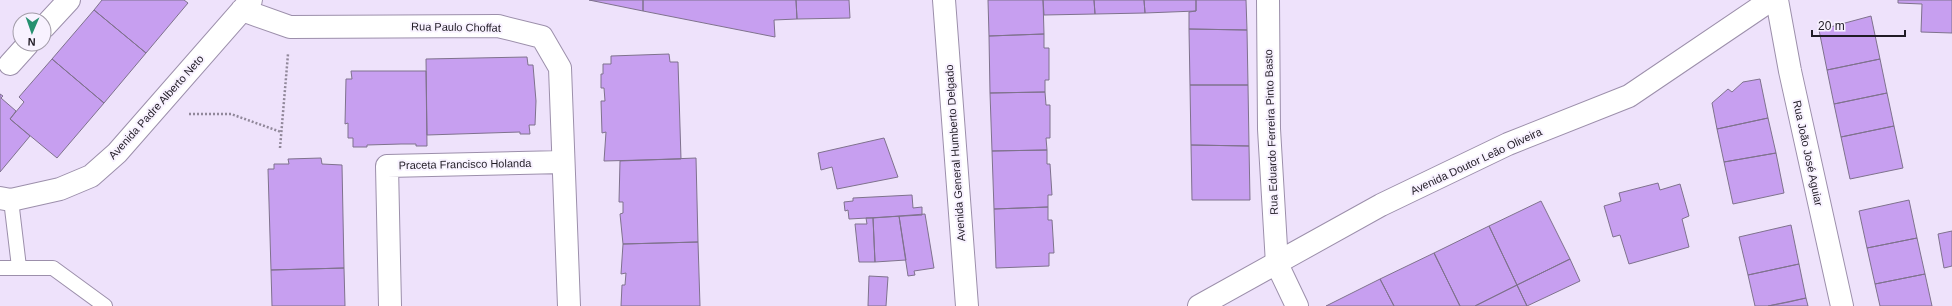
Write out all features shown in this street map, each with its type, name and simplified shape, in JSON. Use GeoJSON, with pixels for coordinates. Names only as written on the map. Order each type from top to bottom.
{"type":"FeatureCollection","features":[{"type":"Feature","properties":{"kind":"street"},"geometry":{"type":"LineString","coordinates":[[52,18],[69,0]]}},
{"type":"Feature","properties":{"kind":"street","name":"Avenida General Humberto Delgado"},"geometry":{"type":"LineString","coordinates":[[944,0],[967,306]]}},
{"type":"Feature","properties":{"kind":"street","name":"Rua Eduardo Ferreira Pinto Basto"},"geometry":{"type":"LineString","coordinates":[[1268,0],[1269,129],[1277,264]]}},
{"type":"Feature","properties":{"kind":"street","name":"Avenida Doutor Leão Oliveira"},"geometry":{"type":"LineString","coordinates":[[1199,306],[1381,205],[1500,148],[1629,96],[1771,0]]}},
{"type":"Feature","properties":{"kind":"street","name":"Rua João José Aguiar"},"geometry":{"type":"LineString","coordinates":[[1777,0],[1790,71],[1842,306]]}},
{"type":"Feature","properties":{"kind":"street","name":"Rua Paulo Choffat"},"geometry":{"type":"LineString","coordinates":[[246,5],[290,27],[498,26],[542,37],[560,68],[569,306]]}},
{"type":"Feature","properties":{"kind":"street","name":"Avenida Padre Alberto Neto"},"geometry":{"type":"LineString","coordinates":[[6,199],[60,189],[91,176],[117,153],[246,5]]}},
{"type":"Feature","properties":{"kind":"street"},"geometry":{"type":"LineString","coordinates":[[10,64],[21,52]]}},
{"type":"Feature","properties":{"kind":"street","name":"Praceta Francisco Holanda"},"geometry":{"type":"LineString","coordinates":[[390,306],[387,166],[563,162]]}},
{"type":"Feature","properties":{"kind":"street"},"geometry":{"type":"LineString","coordinates":[[1277,264],[1297,306]]}},
{"type":"Feature","properties":{"kind":"lane"},"geometry":{"type":"LineString","coordinates":[[6,199],[19,267]]}},
{"type":"Feature","properties":{"kind":"lane"},"geometry":{"type":"LineString","coordinates":[[0,268],[53,268],[104,306]]}},
{"type":"Feature","properties":{"kind":"path"},"geometry":{"type":"LineString","coordinates":[[280,148],[290,27]]}},
{"type":"Feature","properties":{"kind":"path"},"geometry":{"type":"LineString","coordinates":[[188,114],[231,114],[281,132]]}},
{"type":"Feature","properties":{"kind":"building"},"geometry":{"type":"Polygon","coordinates":[[[102,0],[184,0],[188,3],[146,53],[94,10],[102,0]]]}},
{"type":"Feature","properties":{"kind":"building"},"geometry":{"type":"Polygon","coordinates":[[[589,0],[643,0],[643,11],[589,0]]]}},
{"type":"Feature","properties":{"kind":"building"},"geometry":{"type":"Polygon","coordinates":[[[643,0],[796,0],[797,19],[774,20],[775,37],[643,11],[643,0]]]}},
{"type":"Feature","properties":{"kind":"building"},"geometry":{"type":"Polygon","coordinates":[[[796,0],[849,0],[850,18],[797,19],[796,0]]]}},
{"type":"Feature","properties":{"kind":"building"},"geometry":{"type":"Polygon","coordinates":[[[988,0],[1043,0],[1044,34],[989,36],[988,0]]]}},
{"type":"Feature","properties":{"kind":"building"},"geometry":{"type":"Polygon","coordinates":[[[1043,0],[1094,0],[1095,14],[1044,15],[1043,0]]]}},
{"type":"Feature","properties":{"kind":"building"},"geometry":{"type":"Polygon","coordinates":[[[1094,0],[1144,0],[1145,13],[1095,14],[1094,0]]]}},
{"type":"Feature","properties":{"kind":"building"},"geometry":{"type":"Polygon","coordinates":[[[1144,0],[1196,0],[1196,11],[1145,13],[1144,0]]]}},
{"type":"Feature","properties":{"kind":"building"},"geometry":{"type":"Polygon","coordinates":[[[1196,0],[1246,0],[1247,30],[1189,29],[1189,12],[1196,11],[1196,0]]]}},
{"type":"Feature","properties":{"kind":"building"},"geometry":{"type":"Polygon","coordinates":[[[1898,0],[1952,0],[1952,33],[1921,32],[1922,4],[1898,3],[1898,0]]]}},
{"type":"Feature","properties":{"kind":"building"},"geometry":{"type":"Polygon","coordinates":[[[94,10],[146,53],[104,103],[52,59],[94,10]]]}},
{"type":"Feature","properties":{"kind":"building"},"geometry":{"type":"Polygon","coordinates":[[[1871,16],[1880,59],[1827,70],[1819,30],[1871,16]]]}},
{"type":"Feature","properties":{"kind":"building"},"geometry":{"type":"Polygon","coordinates":[[[1189,29],[1247,30],[1248,85],[1190,85],[1189,29]]]}},
{"type":"Feature","properties":{"kind":"building"},"geometry":{"type":"Polygon","coordinates":[[[1044,34],[1044,48],[1049,48],[1049,80],[1045,80],[1045,92],[990,93],[989,36],[1044,34]]]}},
{"type":"Feature","properties":{"kind":"building"},"geometry":{"type":"Polygon","coordinates":[[[669,54],[670,62],[678,62],[681,159],[604,161],[606,132],[602,133],[601,101],[605,101],[604,88],[601,88],[603,64],[611,64],[611,56],[669,54]]]}},
{"type":"Feature","properties":{"kind":"building"},"geometry":{"type":"Polygon","coordinates":[[[527,57],[528,65],[533,65],[536,101],[535,125],[529,125],[530,134],[520,134],[520,132],[427,135],[426,59],[527,57]]]}},
{"type":"Feature","properties":{"kind":"building"},"geometry":{"type":"Polygon","coordinates":[[[52,59],[104,103],[57,158],[10,119],[24,102],[19,97],[52,59]]]}},
{"type":"Feature","properties":{"kind":"building"},"geometry":{"type":"Polygon","coordinates":[[[1880,59],[1887,93],[1834,104],[1827,70],[1880,59]]]}},
{"type":"Feature","properties":{"kind":"building"},"geometry":{"type":"Polygon","coordinates":[[[351,71],[426,71],[427,146],[401,144],[353,147],[353,138],[348,138],[348,123],[345,124],[346,79],[352,79],[351,71]]]}},
{"type":"Feature","properties":{"kind":"building"},"geometry":{"type":"Polygon","coordinates":[[[1760,79],[1768,118],[1717,129],[1712,103],[1728,89],[1732,92],[1743,82],[1760,79]]]}},
{"type":"Feature","properties":{"kind":"building"},"geometry":{"type":"Polygon","coordinates":[[[1190,85],[1248,85],[1249,146],[1191,145],[1190,85]]]}},
{"type":"Feature","properties":{"kind":"building"},"geometry":{"type":"Polygon","coordinates":[[[1045,92],[1046,105],[1050,105],[1050,138],[1046,138],[1047,150],[992,151],[990,93],[1045,92]]]}},
{"type":"Feature","properties":{"kind":"building"},"geometry":{"type":"Polygon","coordinates":[[[1887,93],[1894,126],[1841,137],[1834,104],[1887,93]]]}},
{"type":"Feature","properties":{"kind":"building"},"geometry":{"type":"Polygon","coordinates":[[[0,94],[3,96],[1,98],[16,111],[10,119],[30,136],[0,172],[0,94]]]}},
{"type":"Feature","properties":{"kind":"building"},"geometry":{"type":"Polygon","coordinates":[[[1768,118],[1776,153],[1724,162],[1717,129],[1768,118]]]}},
{"type":"Feature","properties":{"kind":"building"},"geometry":{"type":"Polygon","coordinates":[[[1894,126],[1903,168],[1850,179],[1841,137],[1894,126]]]}},
{"type":"Feature","properties":{"kind":"building"},"geometry":{"type":"Polygon","coordinates":[[[884,138],[898,177],[837,189],[832,167],[821,170],[818,153],[884,138]]]}},
{"type":"Feature","properties":{"kind":"building"},"geometry":{"type":"Polygon","coordinates":[[[1191,145],[1249,146],[1250,200],[1192,200],[1191,145]]]}},
{"type":"Feature","properties":{"kind":"building"},"geometry":{"type":"Polygon","coordinates":[[[1047,150],[1047,164],[1050,164],[1052,195],[1048,195],[1048,207],[994,209],[992,151],[1047,150]]]}},
{"type":"Feature","properties":{"kind":"building"},"geometry":{"type":"Polygon","coordinates":[[[1776,153],[1784,193],[1733,204],[1724,162],[1776,153]]]}},
{"type":"Feature","properties":{"kind":"building"},"geometry":{"type":"Polygon","coordinates":[[[321,158],[322,164],[342,165],[344,268],[271,270],[268,169],[274,169],[274,164],[289,164],[288,159],[321,158]]]}},
{"type":"Feature","properties":{"kind":"building"},"geometry":{"type":"Polygon","coordinates":[[[696,158],[698,242],[623,244],[620,214],[623,213],[623,202],[619,202],[620,161],[696,158]]]}},
{"type":"Feature","properties":{"kind":"building"},"geometry":{"type":"Polygon","coordinates":[[[1658,183],[1660,190],[1680,184],[1689,216],[1682,219],[1689,247],[1629,264],[1620,235],[1613,237],[1604,206],[1621,201],[1619,193],[1658,183]]]}},
{"type":"Feature","properties":{"kind":"building"},"geometry":{"type":"Polygon","coordinates":[[[912,195],[913,208],[922,207],[922,215],[849,219],[848,210],[845,211],[844,202],[853,201],[853,198],[912,195]]]}},
{"type":"Feature","properties":{"kind":"building"},"geometry":{"type":"Polygon","coordinates":[[[1909,200],[1917,238],[1867,248],[1859,211],[1909,200]]]}},
{"type":"Feature","properties":{"kind":"building"},"geometry":{"type":"Polygon","coordinates":[[[1541,201],[1570,259],[1517,285],[1489,226],[1541,201]]]}},
{"type":"Feature","properties":{"kind":"building"},"geometry":{"type":"Polygon","coordinates":[[[1048,207],[1048,220],[1052,220],[1054,253],[1049,253],[1049,266],[996,268],[994,209],[1048,207]]]}},
{"type":"Feature","properties":{"kind":"building"},"geometry":{"type":"Polygon","coordinates":[[[925,214],[934,268],[914,271],[915,275],[908,276],[899,216],[925,214]]]}},
{"type":"Feature","properties":{"kind":"building"},"geometry":{"type":"Polygon","coordinates":[[[899,216],[906,260],[875,262],[873,218],[899,216]]]}},
{"type":"Feature","properties":{"kind":"building"},"geometry":{"type":"Polygon","coordinates":[[[866,218],[873,218],[875,262],[859,262],[855,224],[867,224],[866,218]]]}},
{"type":"Feature","properties":{"kind":"building"},"geometry":{"type":"Polygon","coordinates":[[[1791,225],[1799,264],[1748,275],[1739,237],[1791,225]]]}},
{"type":"Feature","properties":{"kind":"building"},"geometry":{"type":"Polygon","coordinates":[[[1489,226],[1517,285],[1475,306],[1460,306],[1434,253],[1489,226]]]}},
{"type":"Feature","properties":{"kind":"building"},"geometry":{"type":"Polygon","coordinates":[[[1952,231],[1952,266],[1944,268],[1938,234],[1952,231]]]}},
{"type":"Feature","properties":{"kind":"building"},"geometry":{"type":"Polygon","coordinates":[[[1917,238],[1925,274],[1875,284],[1867,248],[1917,238]]]}},
{"type":"Feature","properties":{"kind":"building"},"geometry":{"type":"Polygon","coordinates":[[[698,242],[700,306],[621,306],[622,285],[625,285],[626,273],[621,274],[623,244],[698,242]]]}},
{"type":"Feature","properties":{"kind":"building"},"geometry":{"type":"Polygon","coordinates":[[[1434,253],[1460,306],[1394,306],[1380,279],[1434,253]]]}},
{"type":"Feature","properties":{"kind":"building"},"geometry":{"type":"Polygon","coordinates":[[[1570,259],[1580,281],[1527,306],[1517,285],[1570,259]]]}},
{"type":"Feature","properties":{"kind":"building"},"geometry":{"type":"Polygon","coordinates":[[[1799,264],[1806,298],[1768,306],[1755,306],[1748,275],[1799,264]]]}},
{"type":"Feature","properties":{"kind":"building"},"geometry":{"type":"Polygon","coordinates":[[[344,268],[345,306],[272,306],[271,270],[344,268]]]}},
{"type":"Feature","properties":{"kind":"building"},"geometry":{"type":"Polygon","coordinates":[[[1925,274],[1932,306],[1880,306],[1875,284],[1925,274]]]}},
{"type":"Feature","properties":{"kind":"building"},"geometry":{"type":"Polygon","coordinates":[[[869,276],[888,277],[886,306],[868,306],[869,276]]]}},
{"type":"Feature","properties":{"kind":"building"},"geometry":{"type":"Polygon","coordinates":[[[1380,279],[1394,306],[1326,306],[1380,279]]]}},
{"type":"Feature","properties":{"kind":"building"},"geometry":{"type":"Polygon","coordinates":[[[1517,285],[1527,306],[1475,306],[1517,285]]]}},
{"type":"Feature","properties":{"kind":"building"},"geometry":{"type":"Polygon","coordinates":[[[1806,298],[1808,306],[1768,306],[1789,302],[1806,298]]]}}]}
